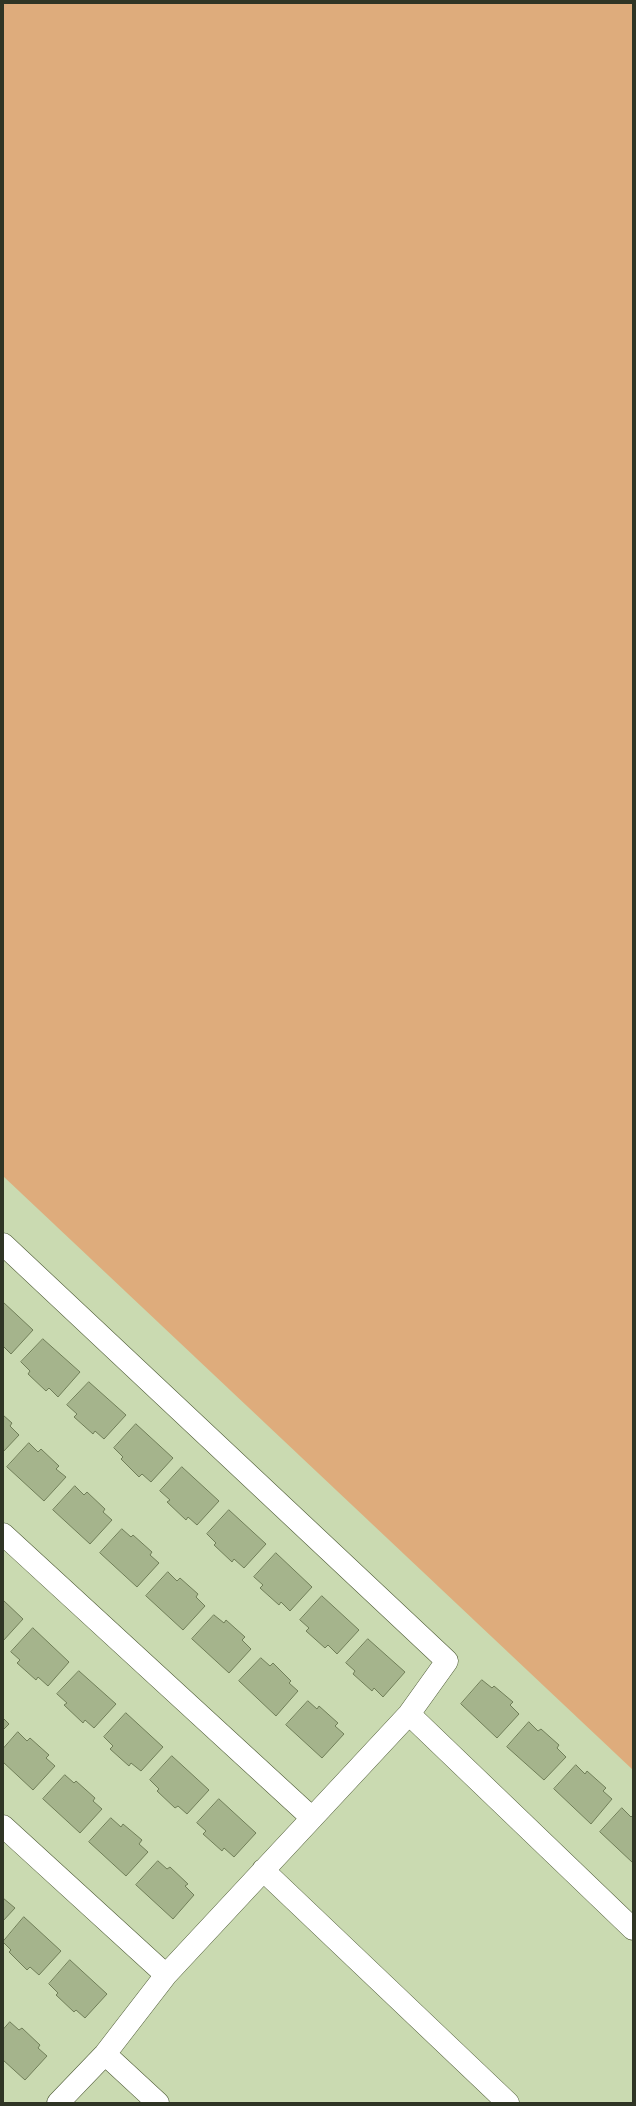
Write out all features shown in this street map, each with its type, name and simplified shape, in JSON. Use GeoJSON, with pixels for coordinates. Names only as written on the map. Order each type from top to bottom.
{"type":"FeatureCollection","features":[{"type":"Feature","properties":{"kind":"street"},"geometry":{"type":"LineString","coordinates":[[3,1244],[447,1661],[409,1714],[166,1975],[105,2054],[58,2103]]}},
{"type":"Feature","properties":{"kind":"street"},"geometry":{"type":"LineString","coordinates":[[3,1534],[312,1818]]}},
{"type":"Feature","properties":{"kind":"street"},"geometry":{"type":"LineString","coordinates":[[409,1714],[633,1929]]}},
{"type":"Feature","properties":{"kind":"street"},"geometry":{"type":"LineString","coordinates":[[3,1826],[166,1975]]}},
{"type":"Feature","properties":{"kind":"street"},"geometry":{"type":"LineString","coordinates":[[263,1870],[508,2103]]}},
{"type":"Feature","properties":{"kind":"street"},"geometry":{"type":"LineString","coordinates":[[105,2054],[158,2103]]}},
{"type":"Feature","properties":{"kind":"shaded area"},"geometry":{"type":"Polygon","coordinates":[[[3,3],[633,3],[633,1770],[3,1176],[3,3]]]}},
{"type":"Feature","properties":{"kind":"building"},"geometry":{"type":"Polygon","coordinates":[[[3,1302],[33,1330],[11,1354],[3,1346],[3,1302]]]}},
{"type":"Feature","properties":{"kind":"building"},"geometry":{"type":"Polygon","coordinates":[[[43,1339],[80,1372],[58,1397],[49,1388],[46,1391],[28,1374],[30,1371],[21,1362],[43,1339]]]}},
{"type":"Feature","properties":{"kind":"building"},"geometry":{"type":"Polygon","coordinates":[[[89,1382],[126,1415],[104,1439],[95,1431],[93,1434],[74,1417],[77,1414],[67,1405],[89,1382]]]}},
{"type":"Feature","properties":{"kind":"building"},"geometry":{"type":"Polygon","coordinates":[[[3,1415],[12,1423],[10,1426],[19,1435],[3,1452],[3,1415]]]}},
{"type":"Feature","properties":{"kind":"building"},"geometry":{"type":"Polygon","coordinates":[[[136,1424],[173,1458],[151,1482],[142,1474],[139,1477],[121,1459],[123,1457],[114,1448],[136,1424]]]}},
{"type":"Feature","properties":{"kind":"building"},"geometry":{"type":"Polygon","coordinates":[[[29,1443],[38,1452],[41,1449],[59,1466],[56,1469],[66,1477],[44,1501],[7,1467],[29,1443]]]}},
{"type":"Feature","properties":{"kind":"building"},"geometry":{"type":"Polygon","coordinates":[[[182,1467],[219,1501],[197,1525],[188,1517],[186,1520],[167,1502],[170,1500],[160,1491],[182,1467]]]}},
{"type":"Feature","properties":{"kind":"building"},"geometry":{"type":"Polygon","coordinates":[[[75,1486],[84,1495],[87,1492],[105,1509],[103,1512],[112,1520],[90,1544],[53,1510],[75,1486]]]}},
{"type":"Feature","properties":{"kind":"building"},"geometry":{"type":"Polygon","coordinates":[[[229,1510],[266,1544],[244,1568],[234,1559],[232,1562],[214,1545],[216,1543],[207,1534],[229,1510]]]}},
{"type":"Feature","properties":{"kind":"building"},"geometry":{"type":"Polygon","coordinates":[[[122,1529],[131,1537],[133,1535],[152,1552],[150,1555],[159,1563],[137,1587],[100,1553],[122,1529]]]}},
{"type":"Feature","properties":{"kind":"building"},"geometry":{"type":"Polygon","coordinates":[[[276,1553],[312,1587],[290,1611],[281,1602],[279,1605],[260,1588],[263,1585],[254,1577],[276,1553]]]}},
{"type":"Feature","properties":{"kind":"building"},"geometry":{"type":"Polygon","coordinates":[[[168,1572],[177,1581],[180,1578],[198,1594],[196,1597],[205,1606],[183,1630],[146,1596],[168,1572]]]}},
{"type":"Feature","properties":{"kind":"building"},"geometry":{"type":"Polygon","coordinates":[[[322,1596],[359,1630],[337,1654],[328,1645],[325,1648],[306,1631],[309,1628],[300,1620],[322,1596]]]}},
{"type":"Feature","properties":{"kind":"building"},"geometry":{"type":"Polygon","coordinates":[[[3,1600],[23,1619],[3,1641],[3,1600]]]}},
{"type":"Feature","properties":{"kind":"building"},"geometry":{"type":"Polygon","coordinates":[[[214,1615],[224,1623],[226,1620],[245,1637],[242,1640],[251,1649],[229,1673],[192,1639],[214,1615]]]}},
{"type":"Feature","properties":{"kind":"building"},"geometry":{"type":"Polygon","coordinates":[[[33,1628],[69,1662],[48,1686],[38,1677],[36,1680],[17,1663],[20,1660],[11,1652],[33,1628]]]}},
{"type":"Feature","properties":{"kind":"building"},"geometry":{"type":"Polygon","coordinates":[[[368,1639],[405,1672],[383,1697],[374,1688],[372,1691],[353,1674],[355,1671],[346,1663],[368,1639]]]}},
{"type":"Feature","properties":{"kind":"building"},"geometry":{"type":"Polygon","coordinates":[[[261,1658],[270,1666],[273,1663],[291,1681],[289,1683],[298,1691],[276,1716],[239,1681],[261,1658]]]}},
{"type":"Feature","properties":{"kind":"building"},"geometry":{"type":"Polygon","coordinates":[[[79,1671],[116,1704],[94,1728],[85,1720],[83,1723],[64,1705],[67,1703],[57,1694],[79,1671]]]}},
{"type":"Feature","properties":{"kind":"building"},"geometry":{"type":"Polygon","coordinates":[[[482,1680],[492,1688],[494,1686],[513,1702],[510,1705],[519,1714],[497,1738],[461,1704],[482,1680]]]}},
{"type":"Feature","properties":{"kind":"building"},"geometry":{"type":"Polygon","coordinates":[[[308,1701],[317,1709],[319,1706],[338,1723],[335,1726],[344,1734],[322,1758],[286,1725],[308,1701]]]}},
{"type":"Feature","properties":{"kind":"building"},"geometry":{"type":"Polygon","coordinates":[[[126,1713],[163,1747],[141,1771],[131,1763],[129,1766],[110,1749],[113,1746],[104,1737],[126,1713]]]}},
{"type":"Feature","properties":{"kind":"building"},"geometry":{"type":"Polygon","coordinates":[[[3,1718],[9,1724],[3,1730],[3,1718]]]}},
{"type":"Feature","properties":{"kind":"building"},"geometry":{"type":"Polygon","coordinates":[[[529,1722],[538,1731],[541,1729],[559,1745],[557,1748],[566,1757],[544,1780],[507,1747],[529,1722]]]}},
{"type":"Feature","properties":{"kind":"building"},"geometry":{"type":"Polygon","coordinates":[[[18,1732],[27,1741],[30,1738],[49,1755],[46,1758],[55,1766],[33,1790],[3,1762],[3,1749],[18,1732]]]}},
{"type":"Feature","properties":{"kind":"building"},"geometry":{"type":"Polygon","coordinates":[[[172,1756],[209,1790],[187,1814],[178,1806],[175,1808],[157,1791],[159,1789],[150,1780],[172,1756]]]}},
{"type":"Feature","properties":{"kind":"building"},"geometry":{"type":"Polygon","coordinates":[[[576,1765],[585,1774],[587,1771],[606,1788],[603,1791],[612,1799],[591,1824],[554,1789],[576,1765]]]}},
{"type":"Feature","properties":{"kind":"building"},"geometry":{"type":"Polygon","coordinates":[[[65,1775],[74,1783],[76,1781],[95,1798],[93,1801],[102,1809],[80,1833],[43,1799],[65,1775]]]}},
{"type":"Feature","properties":{"kind":"building"},"geometry":{"type":"Polygon","coordinates":[[[219,1799],[256,1833],[234,1857],[224,1848],[222,1851],[203,1834],[206,1831],[197,1823],[219,1799]]]}},
{"type":"Feature","properties":{"kind":"building"},"geometry":{"type":"Polygon","coordinates":[[[622,1808],[631,1817],[633,1815],[633,1863],[600,1832],[622,1808]]]}},
{"type":"Feature","properties":{"kind":"building"},"geometry":{"type":"Polygon","coordinates":[[[111,1818],[121,1827],[123,1824],[142,1840],[139,1844],[148,1852],[126,1876],[89,1842],[111,1818]]]}},
{"type":"Feature","properties":{"kind":"building"},"geometry":{"type":"Polygon","coordinates":[[[158,1861],[167,1869],[170,1867],[188,1884],[185,1886],[194,1895],[173,1919],[136,1885],[158,1861]]]}},
{"type":"Feature","properties":{"kind":"building"},"geometry":{"type":"Polygon","coordinates":[[[3,1898],[15,1908],[3,1921],[3,1898]]]}},
{"type":"Feature","properties":{"kind":"building"},"geometry":{"type":"Polygon","coordinates":[[[24,1917],[61,1951],[39,1975],[30,1967],[27,1970],[9,1952],[11,1950],[3,1942],[24,1917]]]}},
{"type":"Feature","properties":{"kind":"building"},"geometry":{"type":"Polygon","coordinates":[[[70,1960],[107,1994],[85,2018],[76,2010],[74,2012],[56,1995],[58,1993],[49,1984],[70,1960]]]}},
{"type":"Feature","properties":{"kind":"building"},"geometry":{"type":"Polygon","coordinates":[[[10,2022],[19,2030],[22,2028],[40,2045],[38,2048],[47,2056],[25,2080],[3,2060],[3,2030],[10,2022]]]}}]}
